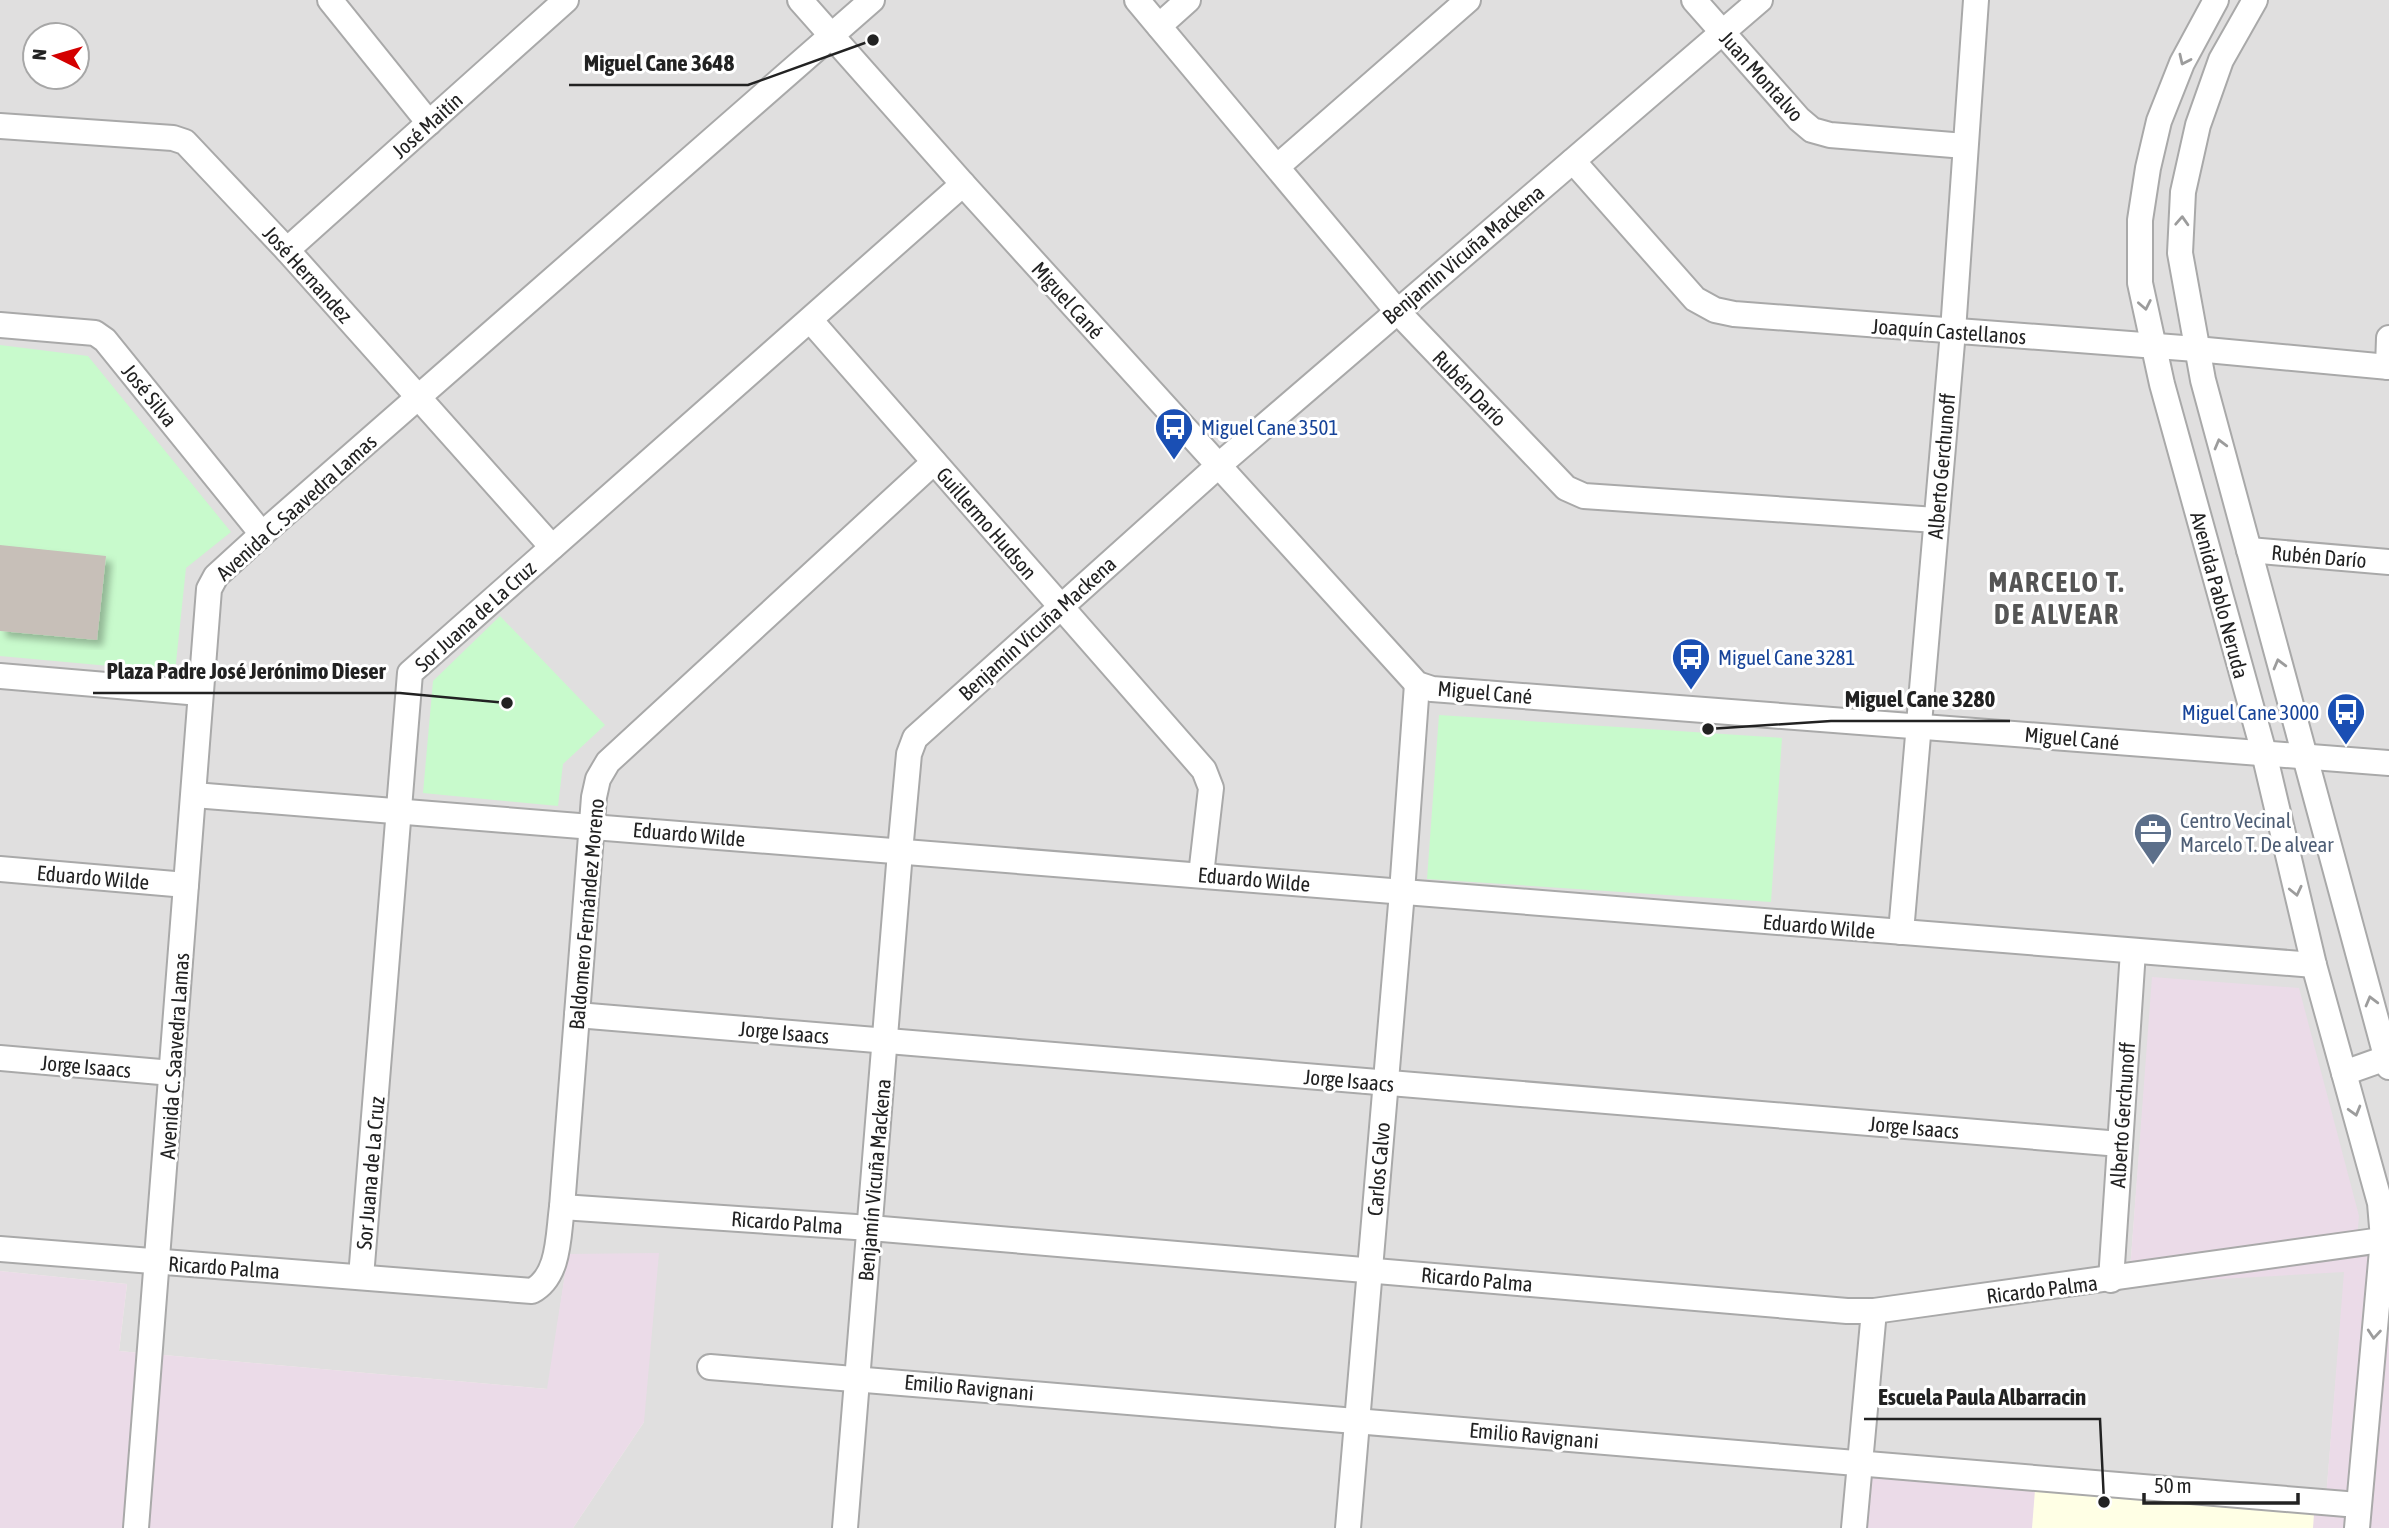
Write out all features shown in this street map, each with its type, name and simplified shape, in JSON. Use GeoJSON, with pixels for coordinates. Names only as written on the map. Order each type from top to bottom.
{"type":"FeatureCollection","features":[{"type":"Feature","properties":{"kind":"street"},"geometry":{"type":"LineString","coordinates":[[330,0],[429,123]]}},
{"type":"Feature","properties":{"kind":"street","name":"José Maitín"},"geometry":{"type":"LineString","coordinates":[[287,250],[566,0]]}},
{"type":"Feature","properties":{"kind":"street","name":"Miguel Cané"},"geometry":{"type":"LineString","coordinates":[[800,0],[963,184],[1417,684],[1432,689],[2389,763]]}},
{"type":"Feature","properties":{"kind":"street","name":"Avenida C. Saavedra Lamas"},"geometry":{"type":"LineString","coordinates":[[136,1528],[159,1262],[209,589],[216,576],[262,534],[872,0]]}},
{"type":"Feature","properties":{"kind":"street","name":"Rubén Darío"},"geometry":{"type":"LineString","coordinates":[[1137,0],[1397,311],[1573,492],[1584,496],[1936,520]]}},
{"type":"Feature","properties":{"kind":"street"},"geometry":{"type":"LineString","coordinates":[[1159,26],[1188,0]]}},
{"type":"Feature","properties":{"kind":"street"},"geometry":{"type":"LineString","coordinates":[[1278,166],[1468,0]]}},
{"type":"Feature","properties":{"kind":"street","name":"Juan Montalvo"},"geometry":{"type":"LineString","coordinates":[[1693,0],[1812,130],[1830,135],[1965,146]]}},
{"type":"Feature","properties":{"kind":"street","name":"Benjamín Vicuña Mackena"},"geometry":{"type":"LineString","coordinates":[[845,1528],[900,852],[909,754],[915,738],[1218,466],[1760,0]]}},
{"type":"Feature","properties":{"kind":"street","name":"Alberto Gerchunoff"},"geometry":{"type":"LineString","coordinates":[[1901,932],[1953,331],[1976,0]]}},
{"type":"Feature","properties":{"kind":"street","name":"Avenida Pablo Neruda"},"geometry":{"type":"LineString","coordinates":[[2216,0],[2182,63],[2159,121],[2140,220],[2140,283],[2153,345],[2264,753],[2314,965],[2380,1203],[2386,1239],[2358,1517]]}},
{"type":"Feature","properties":{"kind":"street","name":"Avenida Pablo Neruda"},"geometry":{"type":"LineString","coordinates":[[2255,0],[2221,60],[2198,124],[2183,191],[2180,253],[2196,349],[2388,1060]]}},
{"type":"Feature","properties":{"kind":"street","name":"José Hernandez"},"geometry":{"type":"LineString","coordinates":[[0,126],[173,138],[185,142],[287,250],[552,547]]}},
{"type":"Feature","properties":{"kind":"street","name":"Joaquín Castellanos"},"geometry":{"type":"LineString","coordinates":[[1573,161],[1695,299],[1715,310],[1734,314],[2153,345],[2388,367]]}},
{"type":"Feature","properties":{"kind":"street","name":"Sor Juana de La Cruz"},"geometry":{"type":"LineString","coordinates":[[361,1278],[410,673],[963,184]]}},
{"type":"Feature","properties":{"kind":"street","name":"Guillermo Hudson"},"geometry":{"type":"LineString","coordinates":[[811,321],[1209,779],[1212,788],[1201,875]]}},
{"type":"Feature","properties":{"kind":"street","name":"José Silva"},"geometry":{"type":"LineString","coordinates":[[0,325],[95,333],[105,340],[262,534]]}},
{"type":"Feature","properties":{"kind":"street"},"geometry":{"type":"LineString","coordinates":[[2388,367],[2389,338]]}},
{"type":"Feature","properties":{"kind":"street","name":"Baldomero Fernández Moreno"},"geometry":{"type":"LineString","coordinates":[[532,1291],[544,1284],[552,1271],[562,1207],[598,779],[608,762],[934,462]]}},
{"type":"Feature","properties":{"kind":"street","name":"Rubén Darío"},"geometry":{"type":"LineString","coordinates":[[2249,550],[2389,562]]}},
{"type":"Feature","properties":{"kind":"street"},"geometry":{"type":"LineString","coordinates":[[0,676],[200,693]]}},
{"type":"Feature","properties":{"kind":"street","name":"Carlos Calvo"},"geometry":{"type":"LineString","coordinates":[[1348,1528],[1417,684]]}},
{"type":"Feature","properties":{"kind":"street","name":"Eduardo Wilde"},"geometry":{"type":"LineString","coordinates":[[194,795],[2314,965]]}},
{"type":"Feature","properties":{"kind":"street","name":"Eduardo Wilde"},"geometry":{"type":"LineString","coordinates":[[0,869],[186,885]]}},
{"type":"Feature","properties":{"kind":"street","name":"Alberto Gerchunoff"},"geometry":{"type":"LineString","coordinates":[[2111,1280],[2133,951]]}},
{"type":"Feature","properties":{"kind":"street","name":"Jorge Isaacs"},"geometry":{"type":"LineString","coordinates":[[577,1015],[2120,1144]]}},
{"type":"Feature","properties":{"kind":"street","name":"Jorge Isaacs"},"geometry":{"type":"LineString","coordinates":[[0,1058],[172,1073]]}},
{"type":"Feature","properties":{"kind":"street"},"geometry":{"type":"LineString","coordinates":[[2344,1073],[2388,1060]]}},
{"type":"Feature","properties":{"kind":"street","name":"Ricardo Palma"},"geometry":{"type":"LineString","coordinates":[[562,1207],[870,1228],[1874,1311],[2111,1280],[2386,1239]]}},
{"type":"Feature","properties":{"kind":"street","name":"Ricardo Palma"},"geometry":{"type":"LineString","coordinates":[[0,1249],[532,1291]]}},
{"type":"Feature","properties":{"kind":"street"},"geometry":{"type":"LineString","coordinates":[[1854,1528],[1874,1311]]}},
{"type":"Feature","properties":{"kind":"street","name":"Emilio Ravignani"},"geometry":{"type":"LineString","coordinates":[[710,1367],[857,1377],[1860,1462],[2358,1517]]}},
{"type":"Feature","properties":{"kind":"shaded area"},"geometry":{"type":"Polygon","coordinates":[[[0,0],[2389,0],[2389,1255],[2356,1252],[2153,977],[2129,1283],[2345,1271],[2325,1510],[1847,1472],[1842,1528],[573,1528],[644,1422],[568,1255],[548,1389],[119,1351],[127,1284],[0,1271],[0,0]]]}},
{"type":"Feature","properties":{"kind":"shaded area"},"geometry":{"type":"Polygon","coordinates":[[[2152,977],[2299,988],[2359,1216],[2356,1251],[2389,1255],[2389,1528],[1842,1528],[1847,1471],[2325,1510],[2344,1272],[2129,1284],[2152,977]]]}},
{"type":"Feature","properties":{"kind":"shaded area"},"geometry":{"type":"Polygon","coordinates":[[[659,1253],[644,1422],[573,1528],[0,1528],[0,1271],[127,1284],[119,1351],[547,1389],[568,1254],[659,1253]]]}},
{"type":"Feature","properties":{"kind":"shaded area"},"geometry":{"type":"Polygon","coordinates":[[[2035,1490],[2314,1514],[2313,1528],[2032,1528],[2035,1490]]]}},
{"type":"Feature","properties":{"kind":"green space"},"geometry":{"type":"Polygon","coordinates":[[[0,345],[88,356],[231,532],[186,568],[175,672],[0,656],[0,345]]]}},
{"type":"Feature","properties":{"kind":"green space"},"geometry":{"type":"Polygon","coordinates":[[[500,616],[605,725],[563,764],[558,806],[423,793],[433,681],[500,616]]]}},
{"type":"Feature","properties":{"kind":"green space"},"geometry":{"type":"Polygon","coordinates":[[[1439,715],[1782,738],[1771,902],[1427,879],[1439,715]]]}},
{"type":"Feature","properties":{"kind":"building"},"geometry":{"type":"Polygon","coordinates":[[[0,545],[106,556],[97,640],[0,631],[0,545]]]}},
{"type":"Feature","properties":{"kind":"place","name":"Miguel Cane 3648"},"geometry":{"type":"Point","coordinates":[873,40]}},
{"type":"Feature","properties":{"kind":"place","name":"Miguel Cane 3501"},"geometry":{"type":"Point","coordinates":[1174,461]}},
{"type":"Feature","properties":{"kind":"place","name":"Miguel Cane 3281"},"geometry":{"type":"Point","coordinates":[1691,691]}},
{"type":"Feature","properties":{"kind":"place","name":"Plaza Padre José Jerónimo Dieser"},"geometry":{"type":"Point","coordinates":[507,703]}},
{"type":"Feature","properties":{"kind":"place","name":"Miguel Cane 3280"},"geometry":{"type":"Point","coordinates":[1708,729]}},
{"type":"Feature","properties":{"kind":"place","name":"Miguel Cane 3000"},"geometry":{"type":"Point","coordinates":[2346,746]}},
{"type":"Feature","properties":{"kind":"place","name":"Centro Vecinal Marcelo T. De alvear"},"geometry":{"type":"Point","coordinates":[2153,866]}},
{"type":"Feature","properties":{"kind":"place","name":"Escuela Paula Albarracin"},"geometry":{"type":"Point","coordinates":[2104,1502]}},
{"type":"Feature","properties":{"kind":"district","name":"MARCELO T. DE ALVEAR"},"geometry":{"type":"Point","coordinates":[2057,598]}}]}
